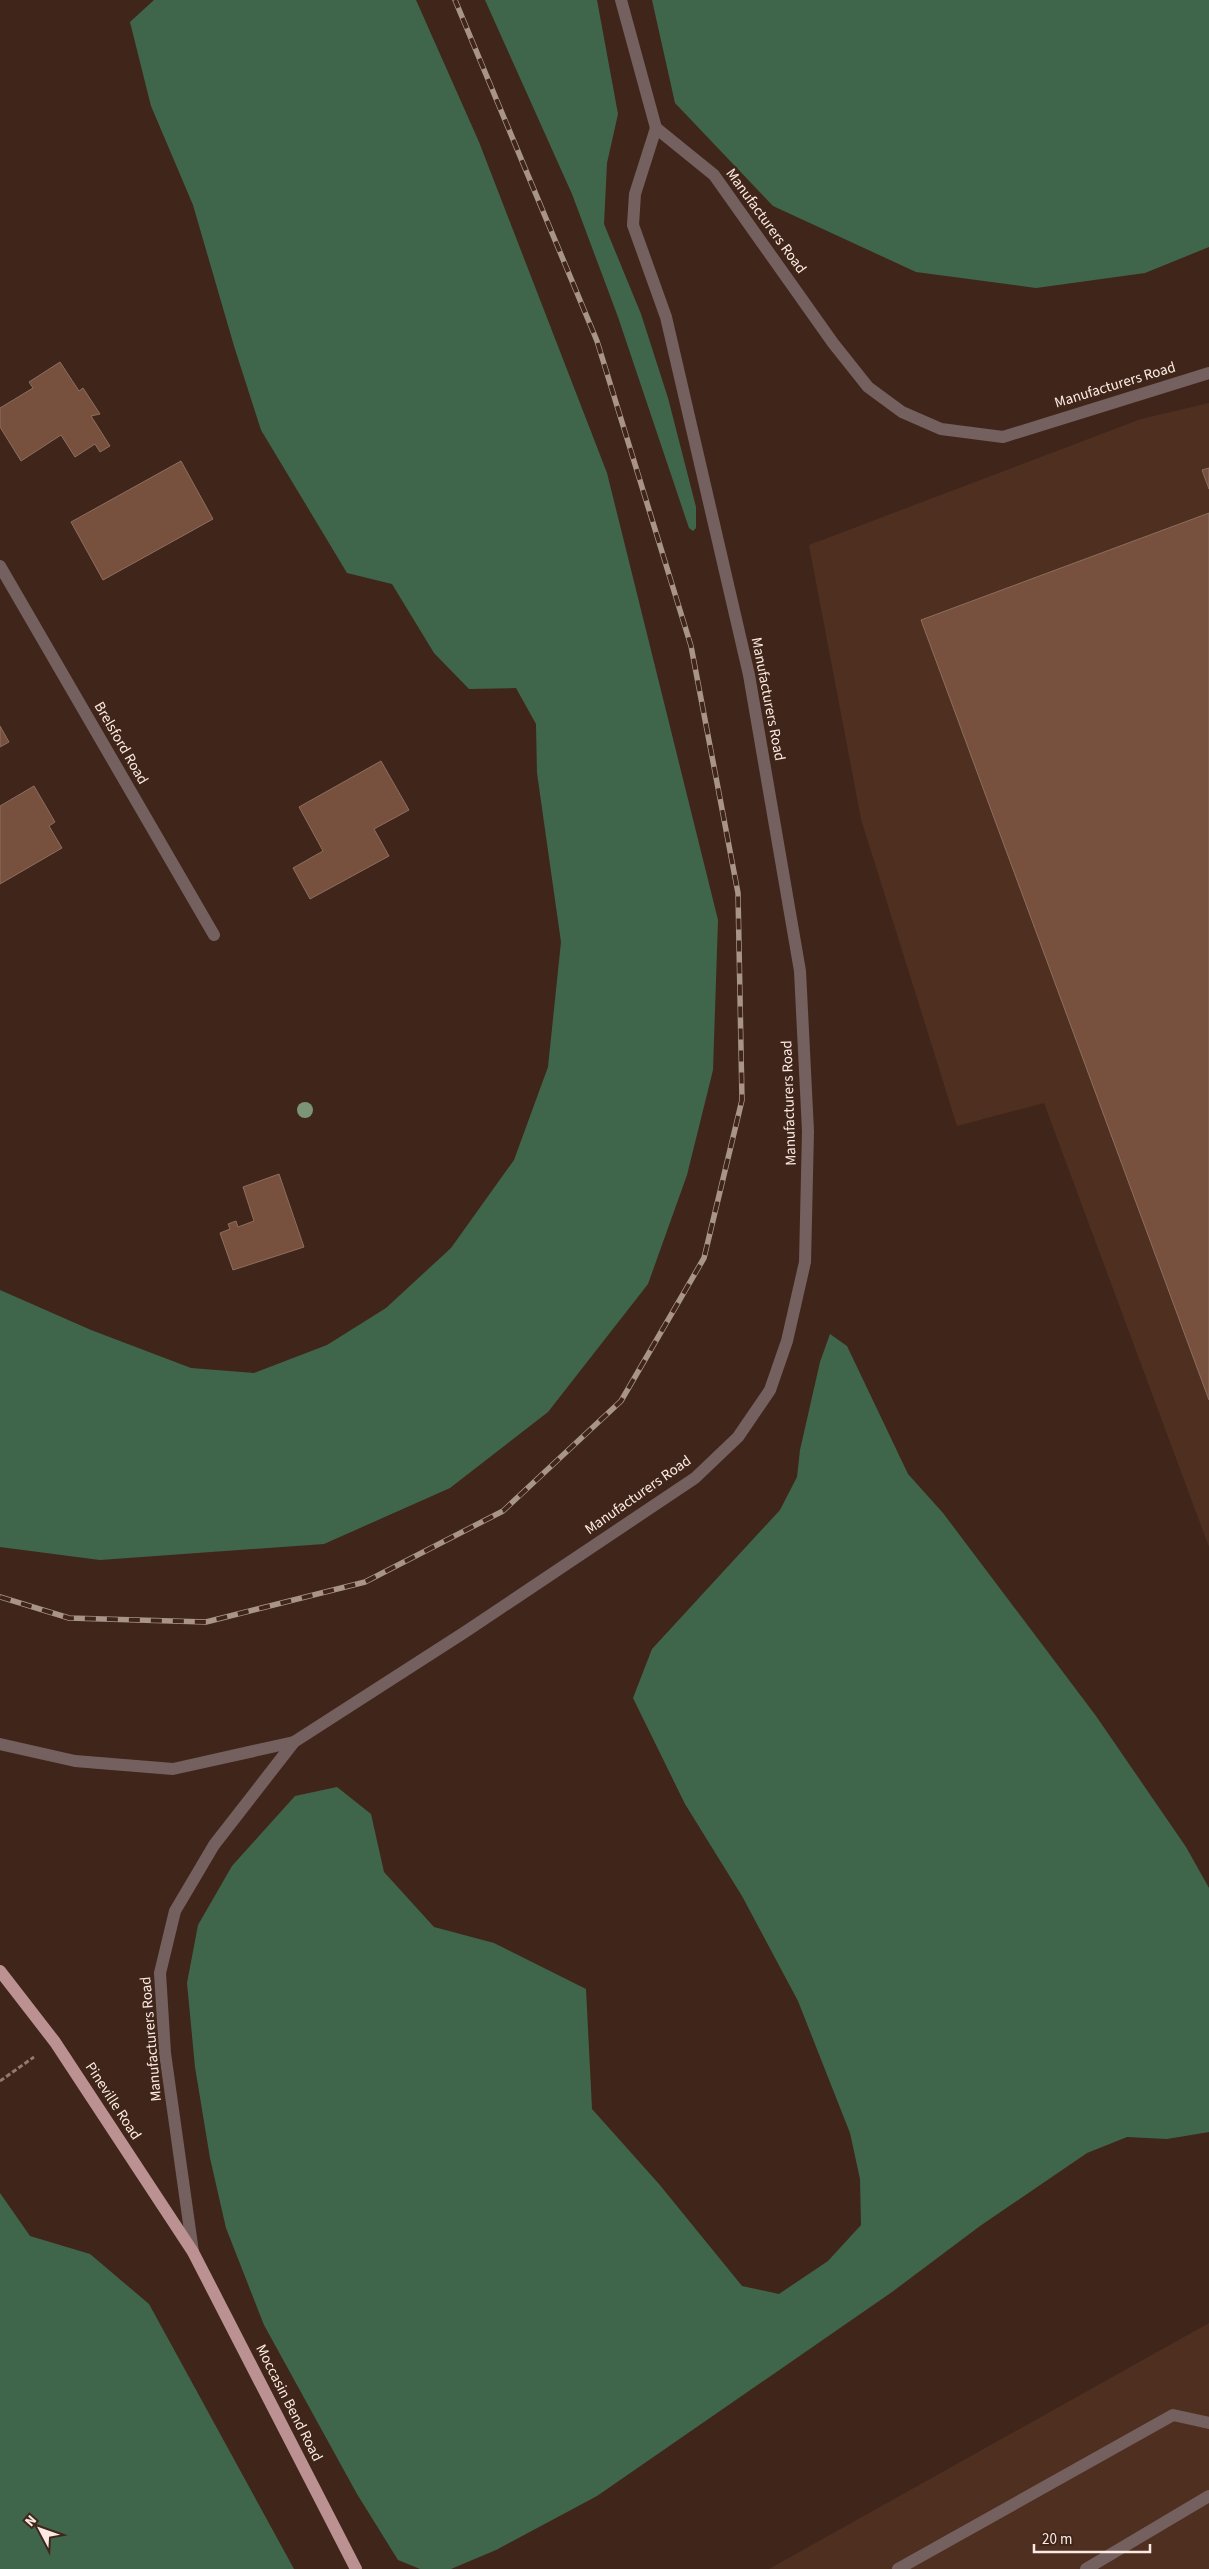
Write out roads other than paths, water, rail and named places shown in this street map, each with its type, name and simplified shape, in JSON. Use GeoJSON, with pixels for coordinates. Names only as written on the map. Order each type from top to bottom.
{"type":"FeatureCollection","features":[{"type":"Feature","properties":{"kind":"main road","name":"Pineville Road"},"geometry":{"type":"LineString","coordinates":[[0,1971],[55,2042],[193,2252]]}},
{"type":"Feature","properties":{"kind":"main road","name":"Moccasin Bend Road"},"geometry":{"type":"LineString","coordinates":[[193,2252],[356,2569]]}},
{"type":"Feature","properties":{"kind":"street"},"geometry":{"type":"LineString","coordinates":[[621,0],[656,128]]}},
{"type":"Feature","properties":{"kind":"street","name":"Manufacturers Road"},"geometry":{"type":"LineString","coordinates":[[193,2252],[165,2053],[160,1973],[175,1911],[214,1845],[294,1742],[465,1632],[695,1478],[738,1436],[770,1390],[786,1341],[805,1262],[808,1131],[800,971],[749,675],[666,317],[633,225],[635,194],[656,128],[714,175],[833,343],[868,387],[902,412],[941,429],[1003,437],[1209,373]]}},
{"type":"Feature","properties":{"kind":"street","name":"Brelsford Road"},"geometry":{"type":"LineString","coordinates":[[0,566],[214,935]]}},
{"type":"Feature","properties":{"kind":"street","name":"Manufacturers Road"},"geometry":{"type":"LineString","coordinates":[[0,1744],[75,1761],[173,1769],[294,1742]]}},
{"type":"Feature","properties":{"kind":"street"},"geometry":{"type":"LineString","coordinates":[[898,2569],[1173,2415],[1209,2423]]}},
{"type":"Feature","properties":{"kind":"street"},"geometry":{"type":"LineString","coordinates":[[1086,2569],[1209,2496]]}},
{"type":"Feature","properties":{"kind":"railway"},"geometry":{"type":"LineString","coordinates":[[0,1597],[69,1618],[206,1622],[365,1582],[503,1511],[621,1401],[704,1258],[742,1100],[738,893],[691,646],[597,341],[455,0]]}}]}
